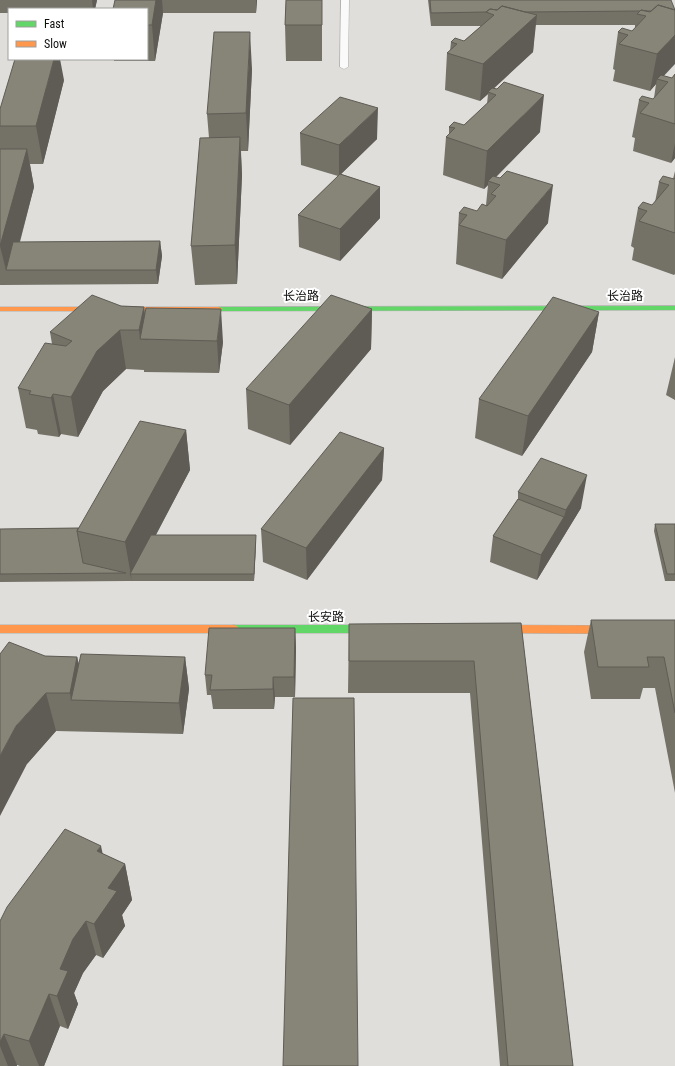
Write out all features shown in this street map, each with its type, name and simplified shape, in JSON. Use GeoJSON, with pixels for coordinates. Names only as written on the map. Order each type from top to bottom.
{"type":"FeatureCollection","features":[{"type":"Feature","properties":{"kind":"street","name":"长治路"},"geometry":{"type":"LineString","coordinates":[[0,309],[675,308]]}},
{"type":"Feature","properties":{"kind":"street","name":"长安路"},"geometry":{"type":"LineString","coordinates":[[0,629],[388,629]]}},
{"type":"Feature","properties":{"kind":"street"},"geometry":{"type":"LineString","coordinates":[[483,629],[675,630]]}},
{"type":"Feature","properties":{"kind":"lane"},"geometry":{"type":"LineString","coordinates":[[344,68],[345,0]]}},
{"type":"Feature","properties":{"kind":"building"},"geometry":{"type":"Polygon","coordinates":[[[115,0],[156,0],[152,25],[148,25],[148,8],[113,8],[115,0]]]}},
{"type":"Feature","properties":{"kind":"building"},"geometry":{"type":"Polygon","coordinates":[[[286,0],[322,0],[322,25],[285,25],[286,0]]]}},
{"type":"Feature","properties":{"kind":"building"},"geometry":{"type":"Polygon","coordinates":[[[430,0],[671,0],[675,10],[658,5],[651,11],[525,12],[502,6],[497,10],[490,9],[486,12],[431,13],[430,0]]]}},
{"type":"Feature","properties":{"kind":"building"},"geometry":{"type":"Polygon","coordinates":[[[658,5],[675,10],[675,35],[657,54],[619,44],[628,35],[618,32],[622,28],[632,31],[646,16],[637,14],[641,10],[650,12],[658,5]]]}},
{"type":"Feature","properties":{"kind":"building"},"geometry":{"type":"Polygon","coordinates":[[[502,6],[537,15],[483,64],[447,53],[457,44],[451,42],[455,38],[464,41],[494,15],[486,12],[490,9],[497,10],[502,6]]]}},
{"type":"Feature","properties":{"kind":"building"},"geometry":{"type":"Polygon","coordinates":[[[214,32],[250,32],[246,113],[207,114],[214,32]]]}},
{"type":"Feature","properties":{"kind":"building"},"geometry":{"type":"Polygon","coordinates":[[[15,60],[54,60],[36,126],[0,126],[0,109],[15,60]]]}},
{"type":"Feature","properties":{"kind":"building"},"geometry":{"type":"Polygon","coordinates":[[[675,74],[675,124],[640,113],[649,103],[639,100],[642,96],[653,99],[668,82],[657,79],[661,75],[672,78],[675,74]]]}},
{"type":"Feature","properties":{"kind":"building"},"geometry":{"type":"Polygon","coordinates":[[[504,82],[544,95],[487,151],[446,137],[455,128],[449,127],[454,122],[464,125],[496,95],[488,92],[492,88],[497,89],[504,82]]]}},
{"type":"Feature","properties":{"kind":"building"},"geometry":{"type":"Polygon","coordinates":[[[340,97],[378,108],[339,145],[300,133],[340,97]]]}},
{"type":"Feature","properties":{"kind":"building"},"geometry":{"type":"Polygon","coordinates":[[[240,137],[235,245],[191,246],[200,138],[240,137]]]}},
{"type":"Feature","properties":{"kind":"building"},"geometry":{"type":"Polygon","coordinates":[[[0,149],[27,149],[0,246],[0,149]]]}},
{"type":"Feature","properties":{"kind":"building"},"geometry":{"type":"Polygon","coordinates":[[[507,171],[553,185],[506,240],[459,225],[467,215],[459,213],[464,207],[477,211],[482,204],[487,206],[496,196],[491,194],[500,185],[488,181],[493,176],[500,178],[507,171]]]}},
{"type":"Feature","properties":{"kind":"building"},"geometry":{"type":"Polygon","coordinates":[[[340,174],[380,187],[340,229],[298,215],[340,174]]]}},
{"type":"Feature","properties":{"kind":"building"},"geometry":{"type":"Polygon","coordinates":[[[663,176],[675,178],[675,233],[639,221],[647,211],[638,208],[643,202],[652,205],[669,185],[659,182],[663,176]]]}},
{"type":"Feature","properties":{"kind":"building"},"geometry":{"type":"Polygon","coordinates":[[[160,241],[156,270],[6,270],[13,242],[160,241]]]}},
{"type":"Feature","properties":{"kind":"building"},"geometry":{"type":"Polygon","coordinates":[[[92,295],[121,306],[144,307],[139,330],[120,330],[97,351],[71,397],[53,394],[51,398],[29,394],[31,391],[18,388],[45,343],[66,346],[72,341],[50,332],[92,295]]]}},
{"type":"Feature","properties":{"kind":"building"},"geometry":{"type":"Polygon","coordinates":[[[331,295],[372,309],[289,405],[246,389],[331,295]]]}},
{"type":"Feature","properties":{"kind":"building"},"geometry":{"type":"Polygon","coordinates":[[[553,297],[599,312],[528,416],[479,399],[553,297]]]}},
{"type":"Feature","properties":{"kind":"building"},"geometry":{"type":"Polygon","coordinates":[[[146,308],[221,309],[217,341],[140,339],[146,308]]]}},
{"type":"Feature","properties":{"kind":"building"},"geometry":{"type":"Polygon","coordinates":[[[140,421],[186,430],[125,542],[77,531],[140,421]]]}},
{"type":"Feature","properties":{"kind":"building"},"geometry":{"type":"Polygon","coordinates":[[[340,432],[384,448],[306,548],[261,529],[340,432]]]}},
{"type":"Feature","properties":{"kind":"building"},"geometry":{"type":"Polygon","coordinates":[[[541,458],[587,475],[566,510],[518,492],[541,458]]]}},
{"type":"Feature","properties":{"kind":"building"},"geometry":{"type":"Polygon","coordinates":[[[518,499],[564,517],[541,555],[493,536],[518,499]]]}},
{"type":"Feature","properties":{"kind":"building"},"geometry":{"type":"Polygon","coordinates":[[[655,524],[675,524],[675,574],[667,574],[655,524]]]}},
{"type":"Feature","properties":{"kind":"building"},"geometry":{"type":"Polygon","coordinates":[[[78,528],[77,531],[83,563],[126,573],[0,574],[0,529],[78,528]]]}},
{"type":"Feature","properties":{"kind":"building"},"geometry":{"type":"Polygon","coordinates":[[[151,535],[256,535],[254,574],[130,574],[151,535]]]}},
{"type":"Feature","properties":{"kind":"building"},"geometry":{"type":"Polygon","coordinates":[[[591,620],[675,620],[675,713],[664,657],[647,657],[649,667],[598,667],[591,620]]]}},
{"type":"Feature","properties":{"kind":"building"},"geometry":{"type":"Polygon","coordinates":[[[521,623],[573,1066],[508,1066],[474,661],[349,661],[349,624],[521,623]]]}},
{"type":"Feature","properties":{"kind":"building"},"geometry":{"type":"Polygon","coordinates":[[[209,628],[295,628],[294,677],[273,677],[273,689],[210,690],[212,675],[205,675],[209,628]]]}},
{"type":"Feature","properties":{"kind":"building"},"geometry":{"type":"Polygon","coordinates":[[[9,642],[45,656],[77,657],[70,693],[46,693],[16,726],[0,756],[0,654],[9,642]]]}},
{"type":"Feature","properties":{"kind":"building"},"geometry":{"type":"Polygon","coordinates":[[[81,654],[185,657],[179,703],[71,700],[81,654]]]}},
{"type":"Feature","properties":{"kind":"building"},"geometry":{"type":"Polygon","coordinates":[[[293,698],[354,698],[358,1066],[283,1066],[293,698]]]}},
{"type":"Feature","properties":{"kind":"building"},"geometry":{"type":"Polygon","coordinates":[[[65,829],[101,846],[97,851],[125,864],[108,888],[117,891],[94,924],[86,921],[73,939],[60,969],[68,971],[57,996],[49,994],[29,1041],[4,1034],[0,1042],[0,921],[7,907],[65,829]]]}},
{"type":"Feature","properties":{"kind":"traffic: fast"},"geometry":{"type":"LineString","coordinates":[[219,309],[675,308]]}},
{"type":"Feature","properties":{"kind":"traffic: fast"},"geometry":{"type":"LineString","coordinates":[[234,629],[378,629]]}},
{"type":"Feature","properties":{"kind":"traffic: slow"},"geometry":{"type":"LineString","coordinates":[[0,309],[219,309]]}},
{"type":"Feature","properties":{"kind":"traffic: slow"},"geometry":{"type":"LineString","coordinates":[[0,629],[234,629]]}},
{"type":"Feature","properties":{"kind":"traffic: slow"},"geometry":{"type":"LineString","coordinates":[[492,629],[675,630]]}}]}
